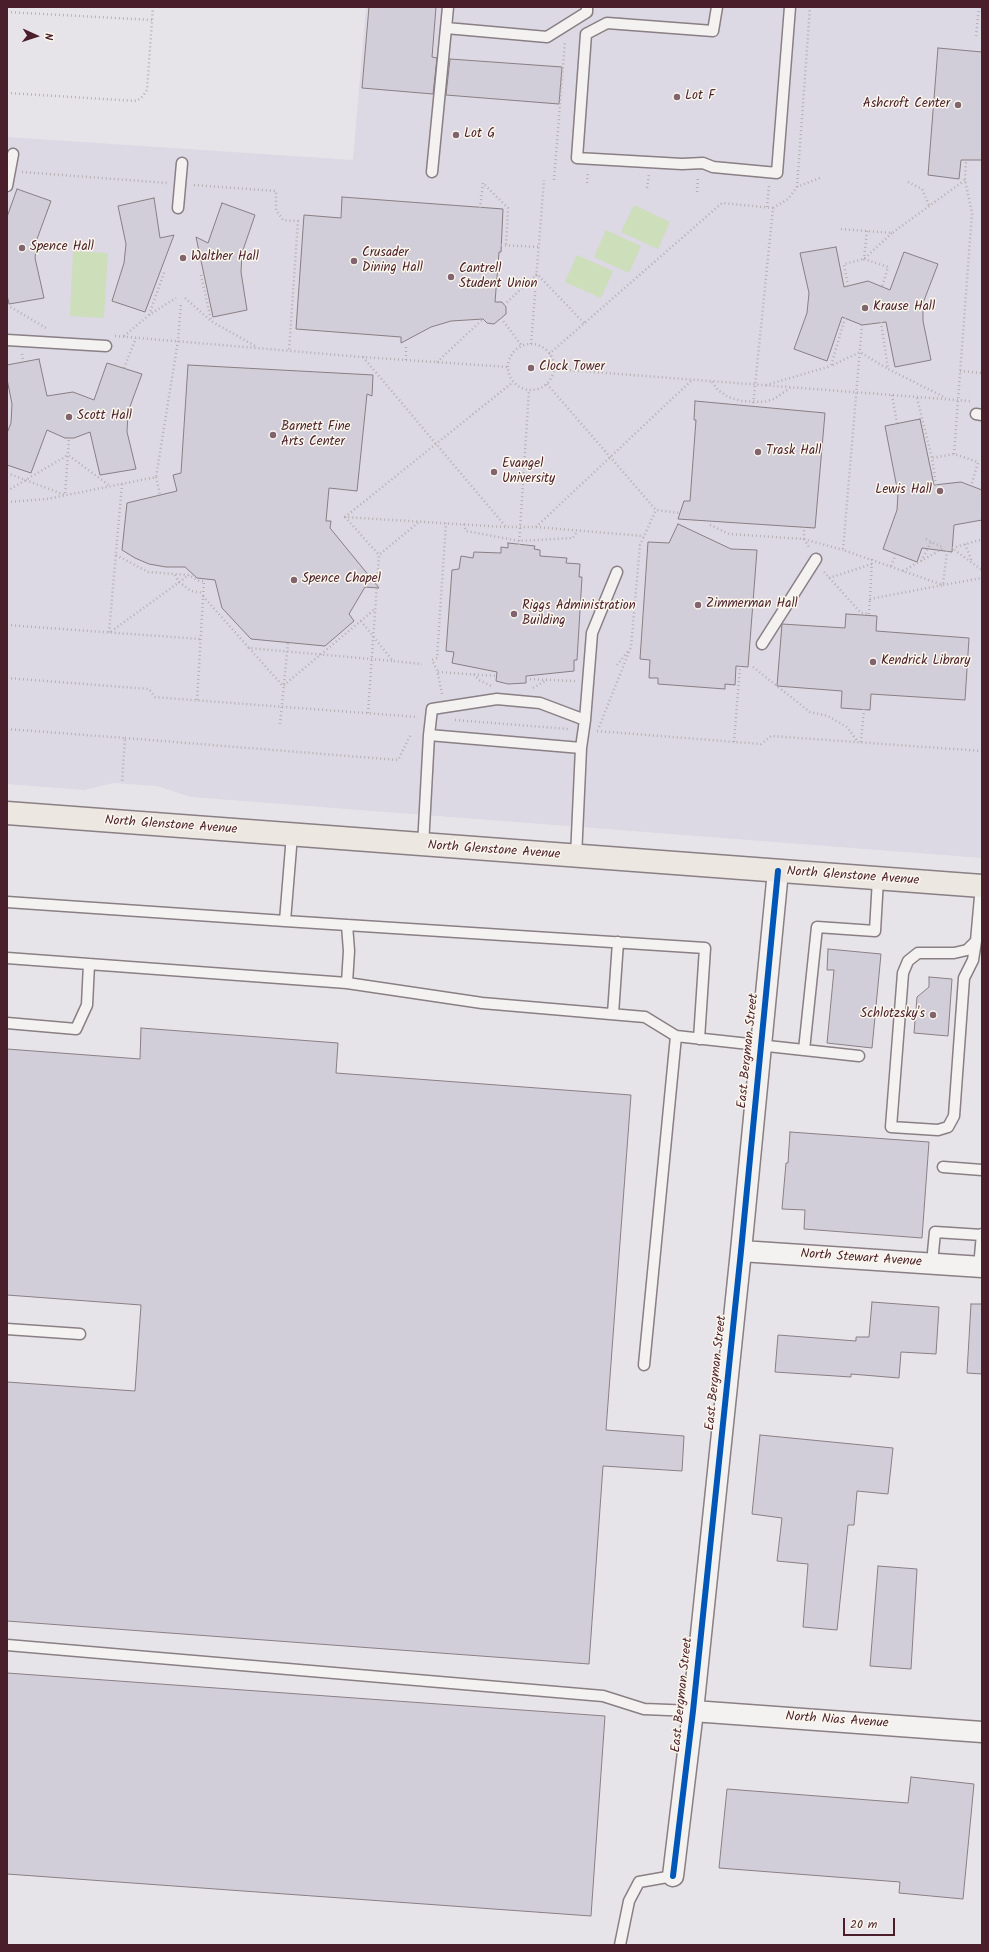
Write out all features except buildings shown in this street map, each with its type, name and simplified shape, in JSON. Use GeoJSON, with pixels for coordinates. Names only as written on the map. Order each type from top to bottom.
{"type":"FeatureCollection","features":[{"type":"Feature","properties":{"kind":"main road","name":"North Glenstone Avenue"},"geometry":{"type":"LineString","coordinates":[[7,813],[423,846],[982,886]]}},
{"type":"Feature","properties":{"kind":"street","name":"East Bergman Street"},"geometry":{"type":"LineString","coordinates":[[673,1876],[693,1711],[741,1251],[778,871]]}},
{"type":"Feature","properties":{"kind":"street","name":"North Stewart Avenue"},"geometry":{"type":"LineString","coordinates":[[741,1251],[981,1267]]}},
{"type":"Feature","properties":{"kind":"street","name":"North Nias Avenue"},"geometry":{"type":"LineString","coordinates":[[693,1711],[982,1732]]}},
{"type":"Feature","properties":{"kind":"lane"},"geometry":{"type":"LineString","coordinates":[[432,172],[448,7]]}},
{"type":"Feature","properties":{"kind":"lane"},"geometry":{"type":"LineString","coordinates":[[446,28],[547,37],[587,12],[587,7]]}},
{"type":"Feature","properties":{"kind":"lane"},"geometry":{"type":"LineString","coordinates":[[717,7],[713,31],[607,23],[586,34],[576,158],[682,164],[703,163],[713,167],[777,173],[790,7]]}},
{"type":"Feature","properties":{"kind":"lane"},"geometry":{"type":"LineString","coordinates":[[7,186],[13,154]]}},
{"type":"Feature","properties":{"kind":"lane"},"geometry":{"type":"LineString","coordinates":[[178,208],[182,163]]}},
{"type":"Feature","properties":{"kind":"lane"},"geometry":{"type":"LineString","coordinates":[[7,340],[106,346]]}},
{"type":"Feature","properties":{"kind":"lane"},"geometry":{"type":"LineString","coordinates":[[762,644],[816,559]]}},
{"type":"Feature","properties":{"kind":"lane"},"geometry":{"type":"LineString","coordinates":[[576,857],[580,748],[584,725],[592,633],[617,572]]}},
{"type":"Feature","properties":{"kind":"lane"},"geometry":{"type":"LineString","coordinates":[[423,846],[428,735],[432,709],[497,699],[540,703],[584,725]]}},
{"type":"Feature","properties":{"kind":"lane"},"geometry":{"type":"LineString","coordinates":[[428,735],[580,748]]}},
{"type":"Feature","properties":{"kind":"lane"},"geometry":{"type":"LineString","coordinates":[[285,921],[292,835]]}},
{"type":"Feature","properties":{"kind":"lane"},"geometry":{"type":"LineString","coordinates":[[804,1050],[816,927],[875,931],[878,879]]}},
{"type":"Feature","properties":{"kind":"lane"},"geometry":{"type":"LineString","coordinates":[[976,941],[967,950],[954,953],[918,953],[908,961],[903,972],[891,1127],[938,1130],[948,1127],[954,1116],[964,978],[973,960],[976,941],[982,886]]}},
{"type":"Feature","properties":{"kind":"lane"},"geometry":{"type":"LineString","coordinates":[[7,902],[705,948],[699,1039]]}},
{"type":"Feature","properties":{"kind":"lane"},"geometry":{"type":"LineString","coordinates":[[346,983],[349,951],[347,925]]}},
{"type":"Feature","properties":{"kind":"lane"},"geometry":{"type":"LineString","coordinates":[[613,1014],[618,942]]}},
{"type":"Feature","properties":{"kind":"lane"},"geometry":{"type":"LineString","coordinates":[[7,958],[346,983],[482,1003],[645,1017],[676,1036],[859,1056]]}},
{"type":"Feature","properties":{"kind":"lane"},"geometry":{"type":"LineString","coordinates":[[7,1023],[76,1028],[86,1005],[89,964]]}},
{"type":"Feature","properties":{"kind":"lane"},"geometry":{"type":"LineString","coordinates":[[644,1365],[676,1036]]}},
{"type":"Feature","properties":{"kind":"lane"},"geometry":{"type":"LineString","coordinates":[[942,1167],[982,1170]]}},
{"type":"Feature","properties":{"kind":"lane"},"geometry":{"type":"LineString","coordinates":[[932,1264],[934,1232],[982,1235],[981,1267]]}},
{"type":"Feature","properties":{"kind":"lane"},"geometry":{"type":"LineString","coordinates":[[7,1329],[80,1334]]}},
{"type":"Feature","properties":{"kind":"lane"},"geometry":{"type":"LineString","coordinates":[[7,1645],[603,1696],[644,1709],[693,1711]]}},
{"type":"Feature","properties":{"kind":"lane"},"geometry":{"type":"LineString","coordinates":[[620,1945],[629,1901],[639,1882],[673,1876]]}},
{"type":"Feature","properties":{"kind":"path"},"geometry":{"type":"LineString","coordinates":[[7,93],[137,101],[147,90],[153,7]]}},
{"type":"Feature","properties":{"kind":"path"},"geometry":{"type":"LineString","coordinates":[[798,187],[810,7]]}},
{"type":"Feature","properties":{"kind":"path"},"geometry":{"type":"LineString","coordinates":[[976,36],[979,7]]}},
{"type":"Feature","properties":{"kind":"path"},"geometry":{"type":"LineString","coordinates":[[7,12],[152,20]]}},
{"type":"Feature","properties":{"kind":"path"},"geometry":{"type":"LineString","coordinates":[[554,180],[567,25]]}},
{"type":"Feature","properties":{"kind":"path"},"geometry":{"type":"LineString","coordinates":[[954,454],[972,213],[965,180],[966,160]]}},
{"type":"Feature","properties":{"kind":"path"},"geometry":{"type":"LineString","coordinates":[[9,176],[19,171],[276,191],[276,210],[283,220],[298,221],[289,351]]}},
{"type":"Feature","properties":{"kind":"path"},"geometry":{"type":"LineString","coordinates":[[767,207],[770,172]]}},
{"type":"Feature","properties":{"kind":"path"},"geometry":{"type":"LineString","coordinates":[[549,354],[722,203],[773,208],[788,199],[798,187],[822,177]]}},
{"type":"Feature","properties":{"kind":"path"},"geometry":{"type":"LineString","coordinates":[[532,344],[544,180]]}},
{"type":"Feature","properties":{"kind":"path"},"geometry":{"type":"LineString","coordinates":[[848,286],[844,264],[864,259],[892,233],[965,180]]}},
{"type":"Feature","properties":{"kind":"path"},"geometry":{"type":"LineString","coordinates":[[908,182],[922,189],[929,205]]}},
{"type":"Feature","properties":{"kind":"path"},"geometry":{"type":"LineString","coordinates":[[480,208],[483,183],[508,208],[506,245]]}},
{"type":"Feature","properties":{"kind":"path"},"geometry":{"type":"LineString","coordinates":[[753,406],[773,208]]}},
{"type":"Feature","properties":{"kind":"path"},"geometry":{"type":"LineString","coordinates":[[841,229],[892,233]]}},
{"type":"Feature","properties":{"kind":"path"},"geometry":{"type":"LineString","coordinates":[[864,259],[867,231]]}},
{"type":"Feature","properties":{"kind":"path"},"geometry":{"type":"LineString","coordinates":[[501,245],[539,247]]}},
{"type":"Feature","properties":{"kind":"path"},"geometry":{"type":"LineString","coordinates":[[864,259],[888,267],[882,287]]}},
{"type":"Feature","properties":{"kind":"path"},"geometry":{"type":"LineString","coordinates":[[149,315],[165,270]]}},
{"type":"Feature","properties":{"kind":"path"},"geometry":{"type":"LineString","coordinates":[[537,274],[584,323]]}},
{"type":"Feature","properties":{"kind":"path"},"geometry":{"type":"LineString","coordinates":[[504,305],[537,274]]}},
{"type":"Feature","properties":{"kind":"path"},"geometry":{"type":"LineString","coordinates":[[201,275],[211,321]]}},
{"type":"Feature","properties":{"kind":"path"},"geometry":{"type":"LineString","coordinates":[[123,337],[149,315],[176,298]]}},
{"type":"Feature","properties":{"kind":"path"},"geometry":{"type":"LineString","coordinates":[[185,298],[211,321],[259,348]]}},
{"type":"Feature","properties":{"kind":"path"},"geometry":{"type":"LineString","coordinates":[[160,495],[156,476],[178,341],[181,303]]}},
{"type":"Feature","properties":{"kind":"path"},"geometry":{"type":"LineString","coordinates":[[7,305],[48,329]]}},
{"type":"Feature","properties":{"kind":"path"},"geometry":{"type":"LineString","coordinates":[[501,318],[522,346]]}},
{"type":"Feature","properties":{"kind":"path"},"geometry":{"type":"LineString","coordinates":[[831,366],[845,318]]}},
{"type":"Feature","properties":{"kind":"path"},"geometry":{"type":"LineString","coordinates":[[436,362],[483,319]]}},
{"type":"Feature","properties":{"kind":"path"},"geometry":{"type":"LineString","coordinates":[[881,322],[888,369]]}},
{"type":"Feature","properties":{"kind":"path"},"geometry":{"type":"LineString","coordinates":[[843,550],[862,325]]}},
{"type":"Feature","properties":{"kind":"path"},"geometry":{"type":"LineString","coordinates":[[108,336],[362,357],[508,367]]}},
{"type":"Feature","properties":{"kind":"path"},"geometry":{"type":"LineString","coordinates":[[124,368],[136,338]]}},
{"type":"Feature","properties":{"kind":"path"},"geometry":{"type":"LineString","coordinates":[[532,344],[541,346],[549,354],[554,364],[551,378],[547,384],[540,388],[529,390],[519,387],[513,382],[508,367],[513,353],[522,346],[532,344]]}},
{"type":"Feature","properties":{"kind":"path"},"geometry":{"type":"LineString","coordinates":[[406,345],[406,360]]}},
{"type":"Feature","properties":{"kind":"path"},"geometry":{"type":"LineString","coordinates":[[764,386],[831,366],[860,352]]}},
{"type":"Feature","properties":{"kind":"path"},"geometry":{"type":"LineString","coordinates":[[860,352],[888,369],[948,400]]}},
{"type":"Feature","properties":{"kind":"path"},"geometry":{"type":"LineString","coordinates":[[362,357],[506,527]]}},
{"type":"Feature","properties":{"kind":"path"},"geometry":{"type":"LineString","coordinates":[[554,369],[971,402]]}},
{"type":"Feature","properties":{"kind":"path"},"geometry":{"type":"LineString","coordinates":[[960,371],[982,373]]}},
{"type":"Feature","properties":{"kind":"path"},"geometry":{"type":"LineString","coordinates":[[536,527],[691,381]]}},
{"type":"Feature","properties":{"kind":"path"},"geometry":{"type":"LineString","coordinates":[[346,517],[513,382]]}},
{"type":"Feature","properties":{"kind":"path"},"geometry":{"type":"LineString","coordinates":[[712,382],[718,390],[728,396],[742,401],[764,402],[782,396],[791,388]]}},
{"type":"Feature","properties":{"kind":"path"},"geometry":{"type":"LineString","coordinates":[[547,384],[656,510],[680,513]]}},
{"type":"Feature","properties":{"kind":"path"},"geometry":{"type":"LineString","coordinates":[[519,543],[529,390]]}},
{"type":"Feature","properties":{"kind":"path"},"geometry":{"type":"LineString","coordinates":[[892,396],[897,423]]}},
{"type":"Feature","properties":{"kind":"path"},"geometry":{"type":"LineString","coordinates":[[917,398],[932,458],[936,485]]}},
{"type":"Feature","properties":{"kind":"path"},"geometry":{"type":"LineString","coordinates":[[65,495],[69,438]]}},
{"type":"Feature","properties":{"kind":"path"},"geometry":{"type":"LineString","coordinates":[[932,458],[954,454],[978,462],[970,486]]}},
{"type":"Feature","properties":{"kind":"path"},"geometry":{"type":"LineString","coordinates":[[7,491],[68,455]]}},
{"type":"Feature","properties":{"kind":"path"},"geometry":{"type":"LineString","coordinates":[[68,455],[110,486]]}},
{"type":"Feature","properties":{"kind":"path"},"geometry":{"type":"LineString","coordinates":[[7,473],[65,495]]}},
{"type":"Feature","properties":{"kind":"path"},"geometry":{"type":"LineString","coordinates":[[7,502],[48,499],[156,476]]}},
{"type":"Feature","properties":{"kind":"path"},"geometry":{"type":"LineString","coordinates":[[109,632],[122,484]]}},
{"type":"Feature","properties":{"kind":"path"},"geometry":{"type":"LineString","coordinates":[[597,731],[631,647],[640,545],[656,510]]}},
{"type":"Feature","properties":{"kind":"path"},"geometry":{"type":"LineString","coordinates":[[346,517],[506,527],[536,527],[644,536]]}},
{"type":"Feature","properties":{"kind":"path"},"geometry":{"type":"LineString","coordinates":[[346,517],[379,556],[368,713]]}},
{"type":"Feature","properties":{"kind":"path"},"geometry":{"type":"LineString","coordinates":[[379,556],[420,521]]}},
{"type":"Feature","properties":{"kind":"path"},"geometry":{"type":"LineString","coordinates":[[443,697],[438,672],[432,660],[437,658],[446,523]]}},
{"type":"Feature","properties":{"kind":"path"},"geometry":{"type":"LineString","coordinates":[[464,524],[466,531],[519,543],[573,538],[577,531]]}},
{"type":"Feature","properties":{"kind":"path"},"geometry":{"type":"LineString","coordinates":[[710,525],[729,534],[804,539],[872,559],[943,585]]}},
{"type":"Feature","properties":{"kind":"path"},"geometry":{"type":"LineString","coordinates":[[804,527],[804,539],[816,559],[829,578],[861,613],[869,614],[872,559]]}},
{"type":"Feature","properties":{"kind":"path"},"geometry":{"type":"LineString","coordinates":[[903,571],[944,548],[926,539]]}},
{"type":"Feature","properties":{"kind":"path"},"geometry":{"type":"LineString","coordinates":[[980,540],[952,548],[982,570]]}},
{"type":"Feature","properties":{"kind":"path"},"geometry":{"type":"LineString","coordinates":[[920,561],[931,542]]}},
{"type":"Feature","properties":{"kind":"path"},"geometry":{"type":"LineString","coordinates":[[965,544],[972,563]]}},
{"type":"Feature","properties":{"kind":"path"},"geometry":{"type":"LineString","coordinates":[[943,585],[947,551]]}},
{"type":"Feature","properties":{"kind":"path"},"geometry":{"type":"LineString","coordinates":[[891,566],[896,554]]}},
{"type":"Feature","properties":{"kind":"path"},"geometry":{"type":"LineString","coordinates":[[116,555],[148,572],[189,575],[204,581],[197,700]]}},
{"type":"Feature","properties":{"kind":"path"},"geometry":{"type":"LineString","coordinates":[[829,578],[872,564]]}},
{"type":"Feature","properties":{"kind":"path"},"geometry":{"type":"LineString","coordinates":[[174,574],[179,582],[191,590],[203,595],[283,686]]}},
{"type":"Feature","properties":{"kind":"path"},"geometry":{"type":"LineString","coordinates":[[109,632],[189,575]]}},
{"type":"Feature","properties":{"kind":"path"},"geometry":{"type":"LineString","coordinates":[[870,599],[982,578]]}},
{"type":"Feature","properties":{"kind":"path"},"geometry":{"type":"LineString","coordinates":[[283,686],[375,609]]}},
{"type":"Feature","properties":{"kind":"path"},"geometry":{"type":"LineString","coordinates":[[361,621],[393,661]]}},
{"type":"Feature","properties":{"kind":"path"},"geometry":{"type":"LineString","coordinates":[[7,625],[200,639]]}},
{"type":"Feature","properties":{"kind":"path"},"geometry":{"type":"LineString","coordinates":[[280,724],[288,643]]}},
{"type":"Feature","properties":{"kind":"path"},"geometry":{"type":"LineString","coordinates":[[617,665],[631,647]]}},
{"type":"Feature","properties":{"kind":"path"},"geometry":{"type":"LineString","coordinates":[[249,648],[320,656],[422,664]]}},
{"type":"Feature","properties":{"kind":"path"},"geometry":{"type":"LineString","coordinates":[[734,742],[740,666]]}},
{"type":"Feature","properties":{"kind":"path"},"geometry":{"type":"LineString","coordinates":[[753,667],[810,712],[828,716],[847,727],[860,742]]}},
{"type":"Feature","properties":{"kind":"path"},"geometry":{"type":"LineString","coordinates":[[438,672],[497,676]]}},
{"type":"Feature","properties":{"kind":"path"},"geometry":{"type":"LineString","coordinates":[[474,674],[479,680],[493,689],[487,690]]}},
{"type":"Feature","properties":{"kind":"path"},"geometry":{"type":"LineString","coordinates":[[7,678],[149,689],[155,696],[197,700],[431,718],[584,725],[597,731],[734,742],[761,744],[771,736],[982,751]]}},
{"type":"Feature","properties":{"kind":"path"},"geometry":{"type":"LineString","coordinates":[[526,679],[577,681],[577,688]]}},
{"type":"Feature","properties":{"kind":"path"},"geometry":{"type":"LineString","coordinates":[[530,689],[548,680]]}},
{"type":"Feature","properties":{"kind":"path"},"geometry":{"type":"LineString","coordinates":[[860,742],[864,709]]}},
{"type":"Feature","properties":{"kind":"path"},"geometry":{"type":"LineString","coordinates":[[7,729],[398,760],[411,734]]}},
{"type":"Feature","properties":{"kind":"path"},"geometry":{"type":"LineString","coordinates":[[122,783],[125,738]]}},
{"type":"Feature","properties":{"kind":"shaded area","name":"Evangel University"},"geometry":{"type":"Polygon","coordinates":[[[366,7],[982,7],[982,858],[191,797],[157,786],[114,783],[84,790],[7,784],[7,137],[353,160],[366,7]]]}},
{"type":"Feature","properties":{"kind":"green space"},"geometry":{"type":"Polygon","coordinates":[[[634,205],[670,222],[658,249],[621,232],[634,205]]]}},
{"type":"Feature","properties":{"kind":"green space"},"geometry":{"type":"Polygon","coordinates":[[[606,230],[641,246],[629,273],[594,257],[606,230]]]}},
{"type":"Feature","properties":{"kind":"green space"},"geometry":{"type":"Polygon","coordinates":[[[73,251],[108,253],[104,318],[70,316],[73,251]]]}},
{"type":"Feature","properties":{"kind":"green space"},"geometry":{"type":"Polygon","coordinates":[[[577,255],[613,271],[601,298],[565,282],[577,255]]]}},
{"type":"Feature","properties":{"kind":"cycle path"},"geometry":{"type":"LineString","coordinates":[[673,1876],[693,1711],[741,1251],[778,871]]}},
{"type":"Feature","properties":{"kind":"place","name":"Lot F"},"geometry":{"type":"Point","coordinates":[677,97]}},
{"type":"Feature","properties":{"kind":"place","name":"Ashcroft Center"},"geometry":{"type":"Point","coordinates":[958,105]}},
{"type":"Feature","properties":{"kind":"place","name":"Lot G"},"geometry":{"type":"Point","coordinates":[456,135]}},
{"type":"Feature","properties":{"kind":"place","name":"Spence Hall"},"geometry":{"type":"Point","coordinates":[22,248]}},
{"type":"Feature","properties":{"kind":"place","name":"Walther Hall"},"geometry":{"type":"Point","coordinates":[183,258]}},
{"type":"Feature","properties":{"kind":"place","name":"Crusader Dining Hall"},"geometry":{"type":"Point","coordinates":[354,261]}},
{"type":"Feature","properties":{"kind":"place","name":"Cantrell Student Union"},"geometry":{"type":"Point","coordinates":[451,277]}},
{"type":"Feature","properties":{"kind":"place","name":"Krause Hall"},"geometry":{"type":"Point","coordinates":[865,308]}},
{"type":"Feature","properties":{"kind":"place","name":"Clock Tower"},"geometry":{"type":"Point","coordinates":[531,368]}},
{"type":"Feature","properties":{"kind":"place","name":"Scott Hall"},"geometry":{"type":"Point","coordinates":[69,417]}},
{"type":"Feature","properties":{"kind":"place","name":"Barnett Fine Arts Center"},"geometry":{"type":"Point","coordinates":[273,435]}},
{"type":"Feature","properties":{"kind":"place","name":"Trask Hall"},"geometry":{"type":"Point","coordinates":[758,452]}},
{"type":"Feature","properties":{"kind":"place","name":"Evangel University"},"geometry":{"type":"Point","coordinates":[494,472]}},
{"type":"Feature","properties":{"kind":"place","name":"Lewis Hall"},"geometry":{"type":"Point","coordinates":[940,491]}},
{"type":"Feature","properties":{"kind":"place","name":"Spence Chapel"},"geometry":{"type":"Point","coordinates":[294,580]}},
{"type":"Feature","properties":{"kind":"place","name":"Zimmerman Hall"},"geometry":{"type":"Point","coordinates":[698,605]}},
{"type":"Feature","properties":{"kind":"place","name":"Riggs Administration Building"},"geometry":{"type":"Point","coordinates":[514,614]}},
{"type":"Feature","properties":{"kind":"place","name":"Kendrick Library"},"geometry":{"type":"Point","coordinates":[873,662]}},
{"type":"Feature","properties":{"kind":"place","name":"Schlotzsky's"},"geometry":{"type":"Point","coordinates":[933,1015]}}]}
